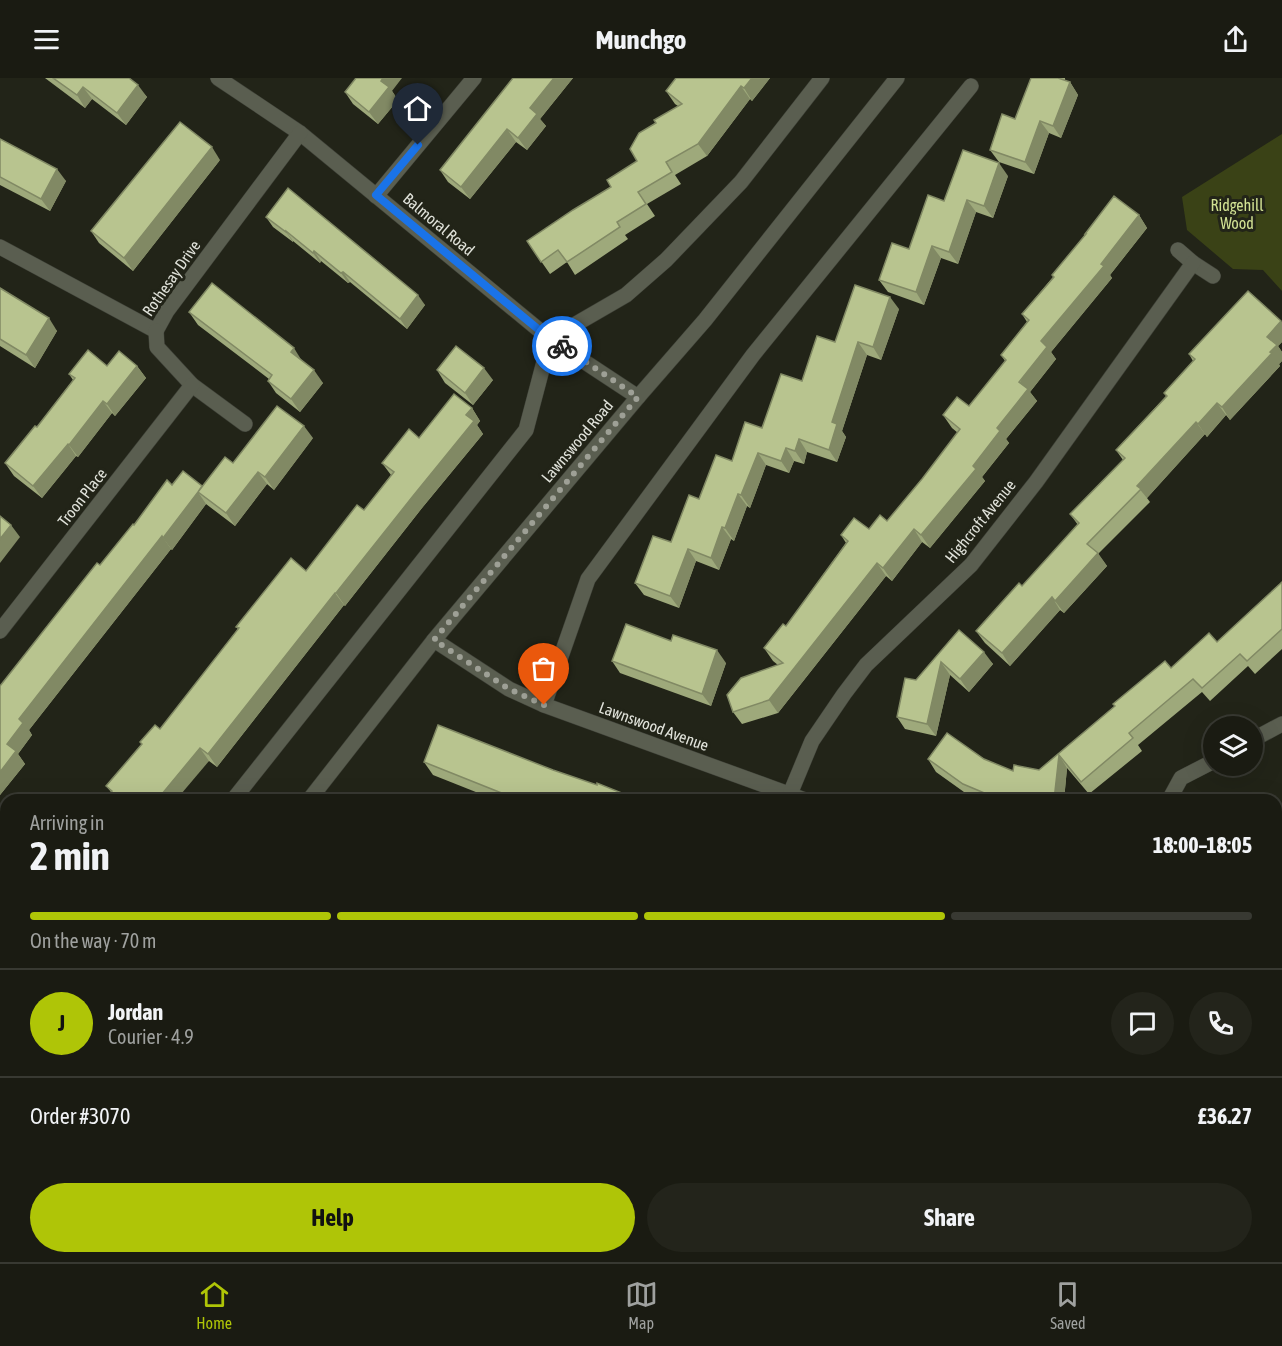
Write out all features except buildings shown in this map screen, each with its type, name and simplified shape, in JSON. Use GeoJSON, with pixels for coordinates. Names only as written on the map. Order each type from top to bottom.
{"type":"FeatureCollection","features":[{"type":"Feature","properties":{"kind":"street","name":"Balmoral Road"},"geometry":{"type":"LineString","coordinates":[[218,78],[300,133],[550,339],[638,397]]}},
{"type":"Feature","properties":{"kind":"street"},"geometry":{"type":"LineString","coordinates":[[376,195],[474,78]]}},
{"type":"Feature","properties":{"kind":"street"},"geometry":{"type":"LineString","coordinates":[[237,794],[526,430],[550,339],[626,295],[666,260],[741,182],[822,78]]}},
{"type":"Feature","properties":{"kind":"street","name":"Lawnswood Road"},"geometry":{"type":"LineString","coordinates":[[314,794],[434,640],[705,320],[897,78]]}},
{"type":"Feature","properties":{"kind":"street"},"geometry":{"type":"LineString","coordinates":[[544,705],[588,579],[753,355],[971,86]]}},
{"type":"Feature","properties":{"kind":"street","name":"Rothesay Drive"},"geometry":{"type":"LineString","coordinates":[[0,247],[156,331],[167,311],[300,133]]}},
{"type":"Feature","properties":{"kind":"street"},"geometry":{"type":"LineString","coordinates":[[1178,250],[1193,264],[1213,276]]}},
{"type":"Feature","properties":{"kind":"street","name":"Highcroft Avenue"},"geometry":{"type":"LineString","coordinates":[[790,794],[812,741],[866,665],[971,565],[1036,482],[1193,264]]}},
{"type":"Feature","properties":{"kind":"street"},"geometry":{"type":"LineString","coordinates":[[156,331],[158,347],[192,385],[245,424]]}},
{"type":"Feature","properties":{"kind":"street","name":"Troon Place"},"geometry":{"type":"LineString","coordinates":[[0,631],[192,385]]}},
{"type":"Feature","properties":{"kind":"street","name":"Lawnswood Avenue"},"geometry":{"type":"LineString","coordinates":[[434,640],[509,689],[544,705],[790,794]]}},
{"type":"Feature","properties":{"kind":"street"},"geometry":{"type":"LineString","coordinates":[[1263,734],[1282,724]]}},
{"type":"Feature","properties":{"kind":"street"},"geometry":{"type":"LineString","coordinates":[[1172,794],[1181,778],[1203,767]]}},
{"type":"Feature","properties":{"kind":"green space","name":"Ridgehill Wood"},"geometry":{"type":"Polygon","coordinates":[[[1282,134],[1282,291],[1263,270],[1233,269],[1187,230],[1182,197],[1282,134]]]}},
{"type":"Feature","properties":{"kind":"way so far"},"geometry":{"type":"LineString","coordinates":[[544,705],[509,689],[434,640],[638,397],[562,346]]}},
{"type":"Feature","properties":{"kind":"route"},"geometry":{"type":"LineString","coordinates":[[418,145],[376,195],[550,339],[562,346]]}}]}
